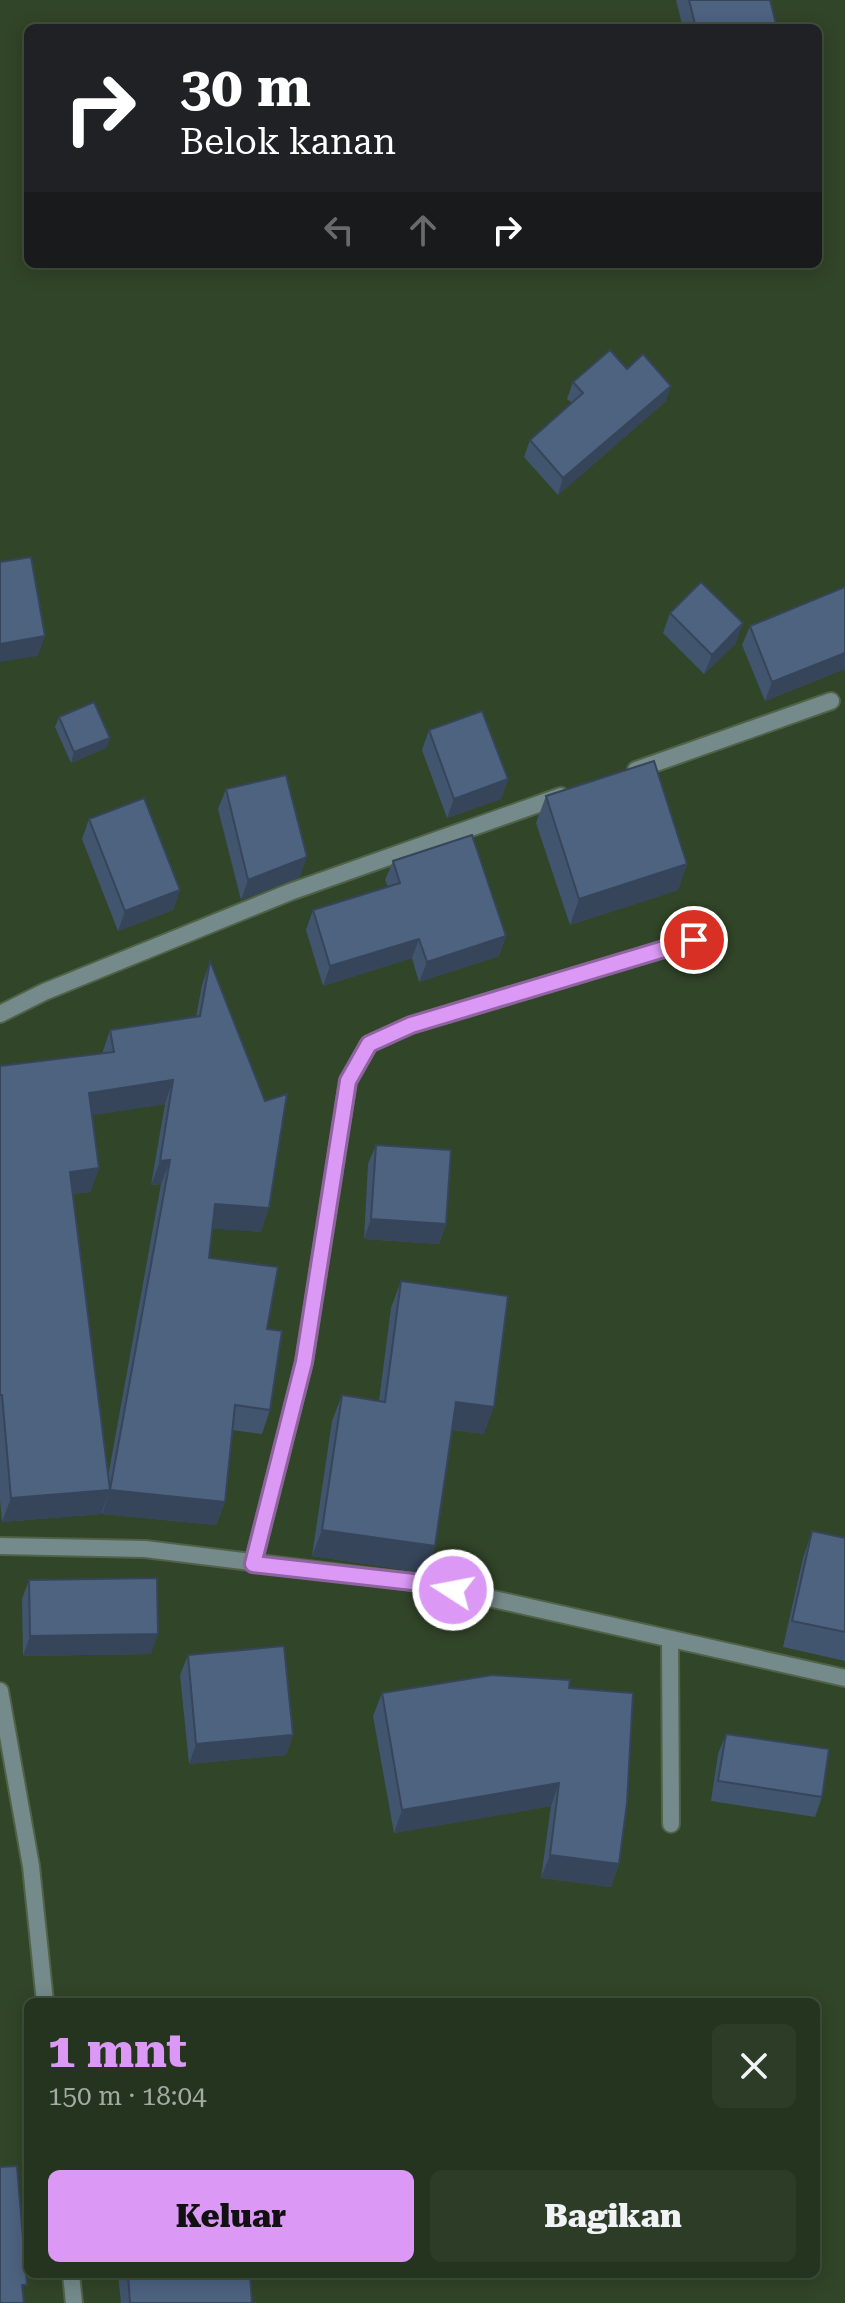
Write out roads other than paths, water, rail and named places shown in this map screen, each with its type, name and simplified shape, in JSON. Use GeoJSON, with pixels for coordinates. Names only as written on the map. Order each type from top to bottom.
{"type":"FeatureCollection","features":[{"type":"Feature","properties":{"kind":"street"},"geometry":{"type":"LineString","coordinates":[[620,775],[831,701]]}},
{"type":"Feature","properties":{"kind":"street"},"geometry":{"type":"LineString","coordinates":[[0,1014],[44,992],[290,892],[575,791]]}},
{"type":"Feature","properties":{"kind":"street"},"geometry":{"type":"LineString","coordinates":[[253,1564],[304,1362],[348,1081],[369,1044],[411,1025],[694,940]]}},
{"type":"Feature","properties":{"kind":"street"},"geometry":{"type":"LineString","coordinates":[[0,1546],[145,1549],[422,1583],[845,1678]]}},
{"type":"Feature","properties":{"kind":"street"},"geometry":{"type":"LineString","coordinates":[[670,1639],[671,1824]]}},
{"type":"Feature","properties":{"kind":"street"},"geometry":{"type":"LineString","coordinates":[[0,1691],[31,1866],[45,1998]]}},
{"type":"Feature","properties":{"kind":"street"},"geometry":{"type":"LineString","coordinates":[[71,2278],[74,2303]]}}]}
